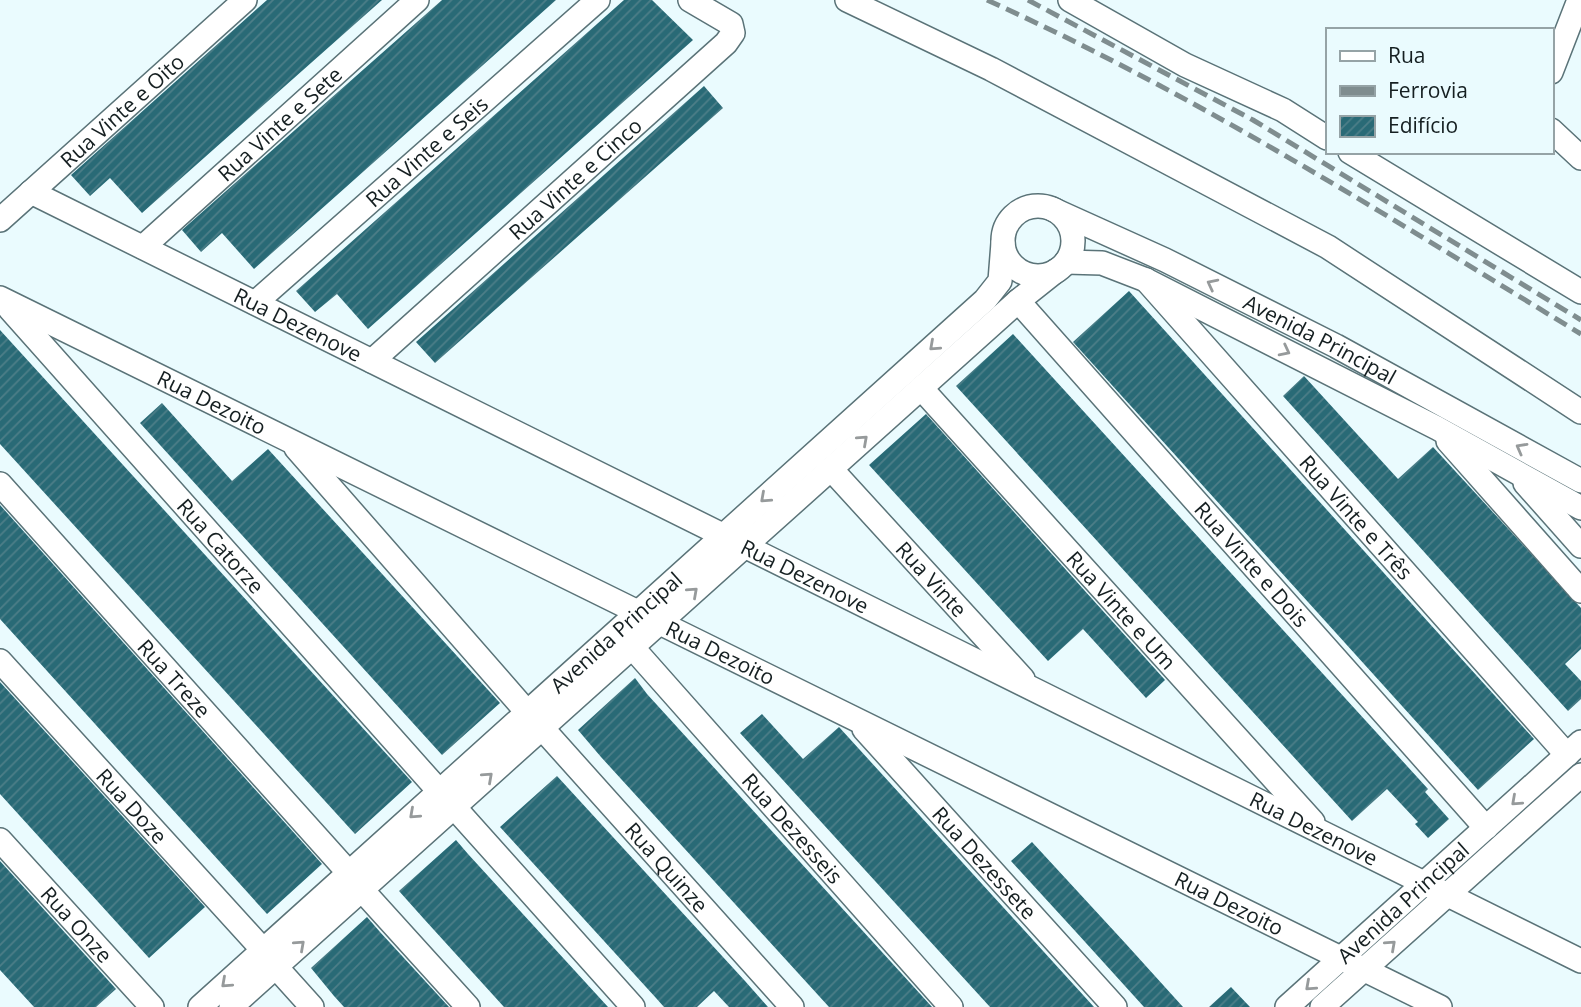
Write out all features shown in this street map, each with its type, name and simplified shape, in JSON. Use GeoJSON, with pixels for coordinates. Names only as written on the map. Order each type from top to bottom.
{"type":"FeatureCollection","features":[{"type":"Feature","properties":{"kind":"street","name":"Rua Vinte e Oito"},"geometry":{"type":"LineString","coordinates":[[0,220],[245,0]]}},
{"type":"Feature","properties":{"kind":"street","name":"Rua Vinte e Sete"},"geometry":{"type":"LineString","coordinates":[[143,247],[417,0]]}},
{"type":"Feature","properties":{"kind":"street","name":"Rua Vinte e Seis"},"geometry":{"type":"LineString","coordinates":[[255,303],[598,0]]}},
{"type":"Feature","properties":{"kind":"street","name":"Rua Vinte e Cinco"},"geometry":{"type":"LineString","coordinates":[[372,361],[726,44],[733,33],[731,24],[690,0]]}},
{"type":"Feature","properties":{"kind":"street"},"geometry":{"type":"LineString","coordinates":[[847,0],[991,69],[1328,247],[1581,412]]}},
{"type":"Feature","properties":{"kind":"street"},"geometry":{"type":"LineString","coordinates":[[1070,0],[1185,65],[1283,110],[1326,137]]}},
{"type":"Feature","properties":{"kind":"street"},"geometry":{"type":"LineString","coordinates":[[1553,67],[1579,0]]}},
{"type":"Feature","properties":{"kind":"street"},"geometry":{"type":"LineString","coordinates":[[1553,132],[1581,158]]}},
{"type":"Feature","properties":{"kind":"street"},"geometry":{"type":"LineString","coordinates":[[1353,154],[1581,292]]}},
{"type":"Feature","properties":{"kind":"street","name":"Rua Dezenove"},"geometry":{"type":"LineString","coordinates":[[31,192],[1581,961]]}},
{"type":"Feature","properties":{"kind":"street","name":"Avenida Principal"},"geometry":{"type":"LineString","coordinates":[[200,1007],[270,958],[447,799],[534,720],[637,613],[985,300],[1000,281],[1004,233],[1013,215],[1032,206],[1052,209],[1165,260],[1336,346],[1581,481]]}},
{"type":"Feature","properties":{"kind":"street"},"geometry":{"type":"LineString","coordinates":[[1052,209],[1061,214],[1072,232],[1073,242],[1061,266]]}},
{"type":"Feature","properties":{"kind":"street","name":"Avenida Principal"},"geometry":{"type":"LineString","coordinates":[[1003,243],[1012,265],[1034,276],[1061,266],[1102,263],[1146,280],[1437,428],[1581,508]]}},
{"type":"Feature","properties":{"kind":"street","name":"Avenida Principal"},"geometry":{"type":"LineString","coordinates":[[534,720],[632,647],[1018,301],[1061,266]]}},
{"type":"Feature","properties":{"kind":"street","name":"Rua Vinte e Três"},"geometry":{"type":"LineString","coordinates":[[1146,280],[1574,749]]}},
{"type":"Feature","properties":{"kind":"street","name":"Rua Dezoito"},"geometry":{"type":"LineString","coordinates":[[1,299],[1364,969],[1416,999],[1440,1007]]}},
{"type":"Feature","properties":{"kind":"street","name":"Rua Catorze"},"geometry":{"type":"LineString","coordinates":[[1,299],[633,1007]]}},
{"type":"Feature","properties":{"kind":"street","name":"Rua Vinte e Dois"},"geometry":{"type":"LineString","coordinates":[[1018,301],[1486,828]]}},
{"type":"Feature","properties":{"kind":"street","name":"Rua Vinte e Um"},"geometry":{"type":"LineString","coordinates":[[921,388],[1322,832]]}},
{"type":"Feature","properties":{"kind":"street"},"geometry":{"type":"LineString","coordinates":[[1437,428],[1581,591]]}},
{"type":"Feature","properties":{"kind":"street","name":"Rua Quinze"},"geometry":{"type":"LineString","coordinates":[[289,441],[534,720],[792,1007]]}},
{"type":"Feature","properties":{"kind":"street","name":"Rua Vinte"},"geometry":{"type":"LineString","coordinates":[[831,469],[1032,689]]}},
{"type":"Feature","properties":{"kind":"street"},"geometry":{"type":"LineString","coordinates":[[1512,469],[1581,546]]}},
{"type":"Feature","properties":{"kind":"street","name":"Rua Treze"},"geometry":{"type":"LineString","coordinates":[[0,484],[468,1007]]}},
{"type":"Feature","properties":{"kind":"street","name":"Rua Dezesseis"},"geometry":{"type":"LineString","coordinates":[[632,647],[951,1007]]}},
{"type":"Feature","properties":{"kind":"street","name":"Rua Doze"},"geometry":{"type":"LineString","coordinates":[[0,661],[312,1007]]}},
{"type":"Feature","properties":{"kind":"street","name":"Rua Dezessete"},"geometry":{"type":"LineString","coordinates":[[854,719],[1115,1007]]}},
{"type":"Feature","properties":{"kind":"street","name":"Avenida Principal"},"geometry":{"type":"LineString","coordinates":[[1287,1007],[1574,749]]}},
{"type":"Feature","properties":{"kind":"street","name":"Avenida Principal"},"geometry":{"type":"LineString","coordinates":[[1322,1007],[1581,775]]}},
{"type":"Feature","properties":{"kind":"street","name":"Rua Onze"},"geometry":{"type":"LineString","coordinates":[[0,840],[152,1007]]}},
{"type":"Feature","properties":{"kind":"street","name":"Avenida Principal"},"geometry":{"type":"LineString","coordinates":[[231,1007],[270,958]]}},
{"type":"Feature","properties":{"kind":"building"},"geometry":{"type":"Polygon","coordinates":[[[267,0],[382,0],[142,213],[110,178],[90,196],[71,175],[267,0]]]}},
{"type":"Feature","properties":{"kind":"building"},"geometry":{"type":"Polygon","coordinates":[[[442,0],[556,0],[254,269],[222,233],[201,252],[182,230],[442,0]]]}},
{"type":"Feature","properties":{"kind":"building"},"geometry":{"type":"Polygon","coordinates":[[[624,0],[652,0],[693,40],[368,329],[337,294],[315,312],[296,291],[624,0]]]}},
{"type":"Feature","properties":{"kind":"building"},"geometry":{"type":"Polygon","coordinates":[[[704,86],[723,108],[435,363],[416,342],[704,86]]]}},
{"type":"Feature","properties":{"kind":"building"},"geometry":{"type":"Polygon","coordinates":[[[1129,291],[1534,739],[1478,790],[1073,342],[1129,291]]]}},
{"type":"Feature","properties":{"kind":"building"},"geometry":{"type":"Polygon","coordinates":[[[0,330],[412,782],[355,834],[0,444],[0,330]]]}},
{"type":"Feature","properties":{"kind":"building"},"geometry":{"type":"Polygon","coordinates":[[[1013,334],[1428,789],[1425,792],[1449,819],[1428,838],[1415,824],[1418,822],[1387,789],[1352,821],[956,386],[1013,334]]]}},
{"type":"Feature","properties":{"kind":"building"},"geometry":{"type":"Polygon","coordinates":[[[1304,376],[1398,479],[1433,447],[1581,608],[1581,649],[1565,664],[1581,681],[1581,699],[1568,711],[1283,396],[1304,376]]]}},
{"type":"Feature","properties":{"kind":"building"},"geometry":{"type":"Polygon","coordinates":[[[162,403],[232,481],[268,449],[500,703],[442,755],[140,423],[162,403]]]}},
{"type":"Feature","properties":{"kind":"building"},"geometry":{"type":"Polygon","coordinates":[[[926,414],[1165,680],[1146,698],[1083,629],[1048,661],[869,465],[926,414]]]}},
{"type":"Feature","properties":{"kind":"building"},"geometry":{"type":"Polygon","coordinates":[[[0,505],[322,864],[267,914],[0,619],[0,505]]]}},
{"type":"Feature","properties":{"kind":"building"},"geometry":{"type":"Polygon","coordinates":[[[635,678],[932,1007],[829,1007],[601,757],[578,730],[635,678]]]}},
{"type":"Feature","properties":{"kind":"building"},"geometry":{"type":"Polygon","coordinates":[[[0,682],[205,907],[149,958],[0,794],[0,682]]]}},
{"type":"Feature","properties":{"kind":"building"},"geometry":{"type":"Polygon","coordinates":[[[762,714],[803,759],[839,727],[1094,1007],[990,1007],[740,733],[762,714]]]}},
{"type":"Feature","properties":{"kind":"building"},"geometry":{"type":"Polygon","coordinates":[[[557,776],[768,1007],[729,1007],[714,991],[697,1007],[664,1007],[500,827],[557,776]]]}},
{"type":"Feature","properties":{"kind":"building"},"geometry":{"type":"Polygon","coordinates":[[[456,840],[608,1007],[504,1007],[399,891],[456,840]]]}},
{"type":"Feature","properties":{"kind":"building"},"geometry":{"type":"Polygon","coordinates":[[[1032,842],[1183,1007],[1144,1007],[1011,861],[1032,842]]]}},
{"type":"Feature","properties":{"kind":"building"},"geometry":{"type":"Polygon","coordinates":[[[0,861],[116,989],[96,1007],[34,1007],[0,970],[0,861]]]}},
{"type":"Feature","properties":{"kind":"building"},"geometry":{"type":"Polygon","coordinates":[[[367,917],[449,1007],[344,1007],[311,968],[367,917]]]}},
{"type":"Feature","properties":{"kind":"building"},"geometry":{"type":"Polygon","coordinates":[[[1231,987],[1250,1007],[1209,1007],[1231,987]]]}},
{"type":"Feature","properties":{"kind":"railway"},"geometry":{"type":"LineString","coordinates":[[987,0],[1064,36],[1215,116],[1363,201],[1581,334]]}},
{"type":"Feature","properties":{"kind":"railway"},"geometry":{"type":"LineString","coordinates":[[1028,0],[1253,120],[1581,320]]}}]}
